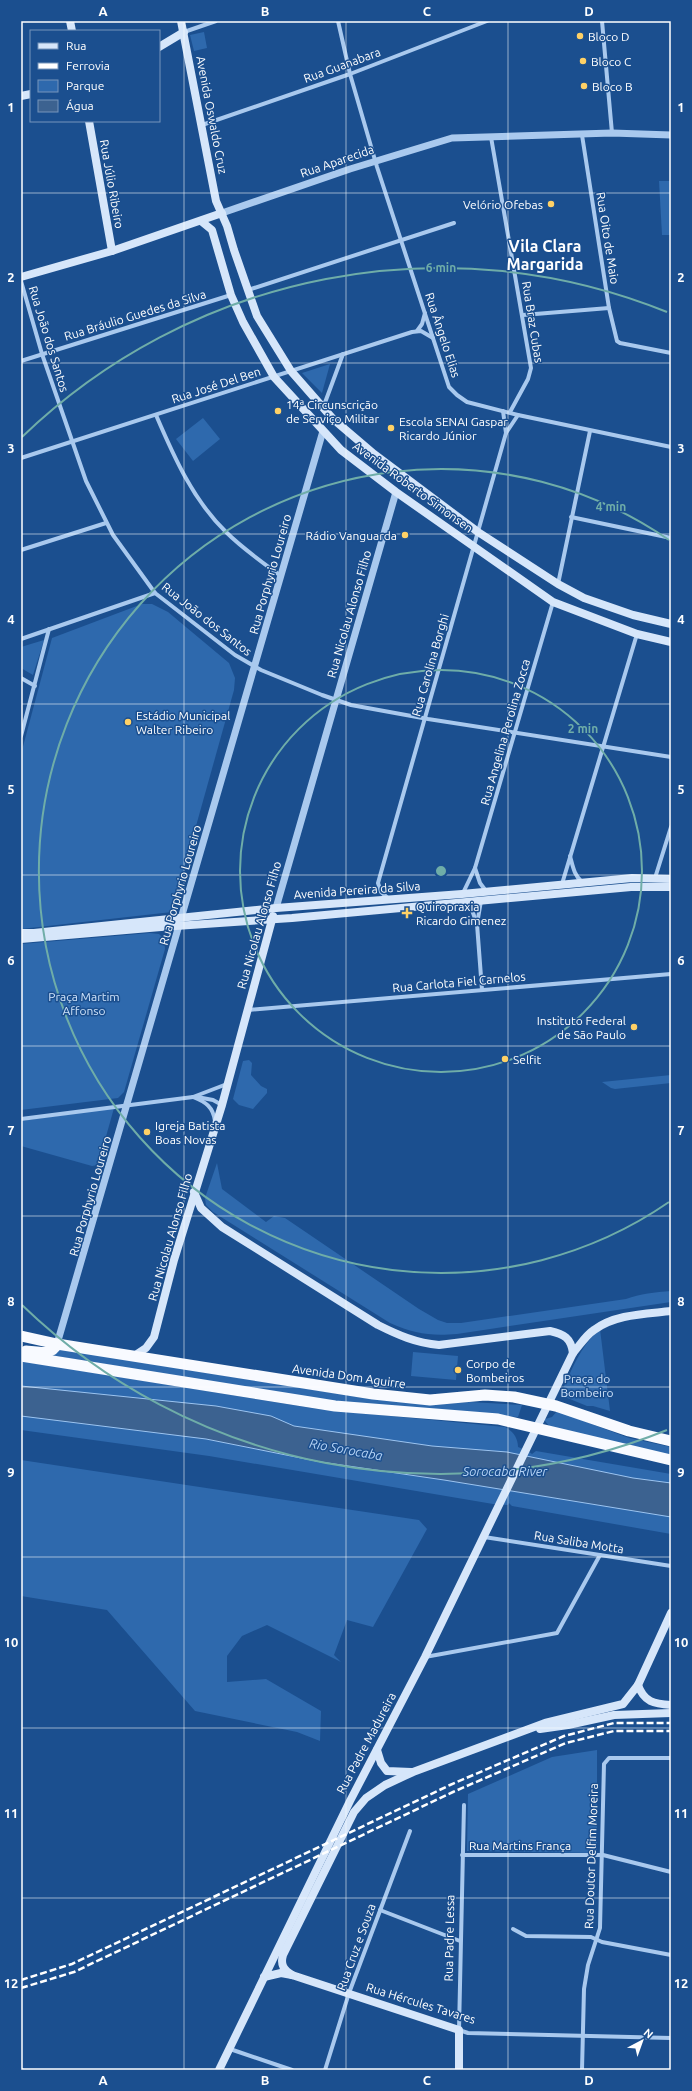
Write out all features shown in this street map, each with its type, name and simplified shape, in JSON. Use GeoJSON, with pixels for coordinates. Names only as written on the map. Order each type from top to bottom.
{"type":"FeatureCollection","features":[{"type":"Feature","properties":{"kind":"highway","name":"Avenida Dom Aguirre"},"geometry":{"type":"LineString","coordinates":[[21,1336],[57,1344],[373,1394],[430,1400],[485,1395],[514,1397],[548,1404],[629,1431],[671,1441]]}},
{"type":"Feature","properties":{"kind":"highway"},"geometry":{"type":"LineString","coordinates":[[21,1351],[51,1352],[55,1349],[57,1344]]}},
{"type":"Feature","properties":{"kind":"highway"},"geometry":{"type":"LineString","coordinates":[[21,1356],[335,1406],[498,1420],[534,1432],[671,1460]]}},
{"type":"Feature","properties":{"kind":"main road","name":"Avenida Oswaldo Cruz"},"geometry":{"type":"LineString","coordinates":[[181,21],[216,201],[222,213]]}},
{"type":"Feature","properties":{"kind":"main road"},"geometry":{"type":"LineString","coordinates":[[160,46],[184,32]]}},
{"type":"Feature","properties":{"kind":"main road","name":"Rua Júlio Ribeiro"},"geometry":{"type":"LineString","coordinates":[[88,122],[112,251]]}},
{"type":"Feature","properties":{"kind":"main road","name":"Rua Aparecida"},"geometry":{"type":"LineString","coordinates":[[21,277],[112,251],[222,213]]}},
{"type":"Feature","properties":{"kind":"main road","name":"Avenida Roberto Simonsen"},"geometry":{"type":"LineString","coordinates":[[222,213],[257,316],[291,371],[323,408],[374,454],[478,532],[558,584],[584,598],[633,615],[671,624]]}},
{"type":"Feature","properties":{"kind":"main road","name":"Avenida Roberto Simonsen"},"geometry":{"type":"LineString","coordinates":[[201,221],[212,230],[231,295],[243,322],[274,377],[341,450],[396,492],[473,547],[554,602],[637,634],[671,642]]}},
{"type":"Feature","properties":{"kind":"main road","name":"Avenida Pereira da Silva"},"geometry":{"type":"LineString","coordinates":[[21,939],[181,922],[276,908],[462,894],[583,882],[655,878],[671,879]]}},
{"type":"Feature","properties":{"kind":"main road","name":"Avenida Pereira da Silva"},"geometry":{"type":"LineString","coordinates":[[21,933],[181,922],[272,919],[631,887],[671,887]]}},
{"type":"Feature","properties":{"kind":"main road","name":"Rua Nicolau Alonso Filho"},"geometry":{"type":"LineString","coordinates":[[134,1356],[146,1348],[154,1337],[194,1192],[228,1084],[276,908]]}},
{"type":"Feature","properties":{"kind":"main road"},"geometry":{"type":"LineString","coordinates":[[255,920],[264,930],[267,937]]}},
{"type":"Feature","properties":{"kind":"main road"},"geometry":{"type":"LineString","coordinates":[[194,1192],[201,1208],[222,1227],[378,1325],[404,1337],[421,1343],[439,1345],[550,1331],[560,1333],[568,1337],[572,1344],[573,1353]]}},
{"type":"Feature","properties":{"kind":"main road"},"geometry":{"type":"LineString","coordinates":[[534,1432],[573,1353],[593,1330],[615,1319],[671,1311]]}},
{"type":"Feature","properties":{"kind":"main road","name":"Rua Padre Madureira"},"geometry":{"type":"LineString","coordinates":[[219,2070],[350,1801],[424,1657],[534,1432]]}},
{"type":"Feature","properties":{"kind":"main road"},"geometry":{"type":"LineString","coordinates":[[377,1750],[381,1763],[387,1770],[413,1772],[568,1716],[623,1704],[638,1685],[671,1613]]}},
{"type":"Feature","properties":{"kind":"main road"},"geometry":{"type":"LineString","coordinates":[[638,1685],[641,1694],[647,1700],[659,1704],[671,1705]]}},
{"type":"Feature","properties":{"kind":"main road"},"geometry":{"type":"LineString","coordinates":[[529,1730],[568,1725],[614,1715],[671,1713]]}},
{"type":"Feature","properties":{"kind":"main road","name":"Rua Padre Madureira"},"geometry":{"type":"LineString","coordinates":[[292,1975],[284,1970],[282,1960],[283,1955],[354,1812],[372,1794],[385,1785],[413,1772]]}},
{"type":"Feature","properties":{"kind":"main road","name":"Rua Hércules Tavares"},"geometry":{"type":"LineString","coordinates":[[264,1977],[281,1972],[459,2030]]}},
{"type":"Feature","properties":{"kind":"main road","name":"Rua Padre Lessa"},"geometry":{"type":"LineString","coordinates":[[459,2030],[459,2070]]}},
{"type":"Feature","properties":{"kind":"street"},"geometry":{"type":"LineString","coordinates":[[184,32],[216,21]]}},
{"type":"Feature","properties":{"kind":"street","name":"Rua Ângelo Elias"},"geometry":{"type":"LineString","coordinates":[[338,21],[350,74],[375,161],[449,387],[457,396],[467,402],[518,415],[671,448]]}},
{"type":"Feature","properties":{"kind":"street","name":"Rua Guanabara"},"geometry":{"type":"LineString","coordinates":[[202,125],[350,74],[487,21]]}},
{"type":"Feature","properties":{"kind":"street"},"geometry":{"type":"LineString","coordinates":[[602,21],[612,133]]}},
{"type":"Feature","properties":{"kind":"street","name":"Rua Aparecida"},"geometry":{"type":"LineString","coordinates":[[222,213],[375,161],[452,138],[612,133],[671,135]]}},
{"type":"Feature","properties":{"kind":"street","name":"Rua Oito de Maio"},"geometry":{"type":"LineString","coordinates":[[582,135],[609,308],[618,342],[671,353]]}},
{"type":"Feature","properties":{"kind":"street","name":"Rua Braz Cubas"},"geometry":{"type":"LineString","coordinates":[[491,137],[523,315],[530,374],[510,412]]}},
{"type":"Feature","properties":{"kind":"street"},"geometry":{"type":"LineString","coordinates":[[248,290],[454,223]]}},
{"type":"Feature","properties":{"kind":"street","name":"Rua João dos Santos"},"geometry":{"type":"LineString","coordinates":[[21,281],[42,354],[86,481],[106,523],[155,593],[235,655],[254,667],[351,705],[425,719],[515,731],[671,757]]}},
{"type":"Feature","properties":{"kind":"street","name":"Rua Bráulio Guedes da Silva"},"geometry":{"type":"LineString","coordinates":[[21,361],[231,295]]}},
{"type":"Feature","properties":{"kind":"street"},"geometry":{"type":"LineString","coordinates":[[523,315],[609,308]]}},
{"type":"Feature","properties":{"kind":"street"},"geometry":{"type":"LineString","coordinates":[[425,312],[422,324],[417,331],[425,333],[433,338]]}},
{"type":"Feature","properties":{"kind":"street","name":"Rua José Del Ben"},"geometry":{"type":"LineString","coordinates":[[21,458],[417,331]]}},
{"type":"Feature","properties":{"kind":"street"},"geometry":{"type":"LineString","coordinates":[[323,408],[343,354]]}},
{"type":"Feature","properties":{"kind":"street","name":"Rua Carolina Borghi"},"geometry":{"type":"LineString","coordinates":[[503,411],[506,433]]}},
{"type":"Feature","properties":{"kind":"street"},"geometry":{"type":"LineString","coordinates":[[156,415],[179,467],[199,499],[225,532],[248,552],[281,576]]}},
{"type":"Feature","properties":{"kind":"street","name":"Rua Carolina Borghi"},"geometry":{"type":"LineString","coordinates":[[389,899],[381,892],[378,883],[506,433],[518,415]]}},
{"type":"Feature","properties":{"kind":"street","name":"Rua Porphyrio Loureiro"},"geometry":{"type":"LineString","coordinates":[[57,1344],[323,431]]}},
{"type":"Feature","properties":{"kind":"street"},"geometry":{"type":"LineString","coordinates":[[558,584],[590,431]]}},
{"type":"Feature","properties":{"kind":"street","name":"Rua Nicolau Alonso Filho"},"geometry":{"type":"LineString","coordinates":[[276,908],[396,492]]}},
{"type":"Feature","properties":{"kind":"street"},"geometry":{"type":"LineString","coordinates":[[571,517],[671,538]]}},
{"type":"Feature","properties":{"kind":"street"},"geometry":{"type":"LineString","coordinates":[[21,550],[106,523]]}},
{"type":"Feature","properties":{"kind":"street"},"geometry":{"type":"LineString","coordinates":[[21,639],[155,593]]}},
{"type":"Feature","properties":{"kind":"street","name":"Rua Angelina Perolina Zocca"},"geometry":{"type":"LineString","coordinates":[[462,894],[475,868],[554,602]]}},
{"type":"Feature","properties":{"kind":"street"},"geometry":{"type":"LineString","coordinates":[[21,736],[35,686],[48,629]]}},
{"type":"Feature","properties":{"kind":"street"},"geometry":{"type":"LineString","coordinates":[[562,884],[637,634]]}},
{"type":"Feature","properties":{"kind":"street"},"geometry":{"type":"LineString","coordinates":[[21,678],[35,686]]}},
{"type":"Feature","properties":{"kind":"street"},"geometry":{"type":"LineString","coordinates":[[655,878],[671,827]]}},
{"type":"Feature","properties":{"kind":"street"},"geometry":{"type":"LineString","coordinates":[[570,856],[577,877],[583,882]]}},
{"type":"Feature","properties":{"kind":"street"},"geometry":{"type":"LineString","coordinates":[[475,868],[480,883],[486,891]]}},
{"type":"Feature","properties":{"kind":"street"},"geometry":{"type":"LineString","coordinates":[[481,901],[477,924],[482,990]]}},
{"type":"Feature","properties":{"kind":"street"},"geometry":{"type":"LineString","coordinates":[[462,903],[472,910],[477,924]]}},
{"type":"Feature","properties":{"kind":"street","name":"Rua Carlota Fiel Carnelos"},"geometry":{"type":"LineString","coordinates":[[248,1010],[671,974]]}},
{"type":"Feature","properties":{"kind":"street"},"geometry":{"type":"LineString","coordinates":[[21,1119],[128,1104],[193,1097],[228,1084]]}},
{"type":"Feature","properties":{"kind":"street"},"geometry":{"type":"LineString","coordinates":[[193,1097],[213,1100],[222,1104]]}},
{"type":"Feature","properties":{"kind":"street"},"geometry":{"type":"LineString","coordinates":[[193,1097],[208,1105],[212,1110],[216,1124]]}},
{"type":"Feature","properties":{"kind":"street","name":"Rua Saliba Motta"},"geometry":{"type":"LineString","coordinates":[[483,1537],[671,1566]]}},
{"type":"Feature","properties":{"kind":"street"},"geometry":{"type":"LineString","coordinates":[[424,1657],[557,1633],[600,1555]]}},
{"type":"Feature","properties":{"kind":"street","name":"Rua Doutor Delfim Moreira"},"geometry":{"type":"LineString","coordinates":[[582,2070],[584,1989],[588,1965],[600,1928],[605,1760],[609,1758],[671,1758]]}},
{"type":"Feature","properties":{"kind":"street","name":"Rua Padre Lessa"},"geometry":{"type":"LineString","coordinates":[[459,2030],[464,1806]]}},
{"type":"Feature","properties":{"kind":"street","name":"Rua Cruz e Souza"},"geometry":{"type":"LineString","coordinates":[[324,2070],[349,1993],[410,1831]]}},
{"type":"Feature","properties":{"kind":"street","name":"Rua Martins França"},"geometry":{"type":"LineString","coordinates":[[462,1856],[603,1855],[671,1872]]}},
{"type":"Feature","properties":{"kind":"street"},"geometry":{"type":"LineString","coordinates":[[380,1910],[460,1941]]}},
{"type":"Feature","properties":{"kind":"street"},"geometry":{"type":"LineString","coordinates":[[514,1930],[526,1936],[591,1937],[602,1942],[671,1955]]}},
{"type":"Feature","properties":{"kind":"street","name":"Rua Hércules Tavares"},"geometry":{"type":"LineString","coordinates":[[459,2030],[468,2033],[671,2038]]}},
{"type":"Feature","properties":{"kind":"street"},"geometry":{"type":"LineString","coordinates":[[230,2049],[292,2070]]}},
{"type":"Feature","properties":{"kind":"green space"},"geometry":{"type":"Polygon","coordinates":[[[204,32],[207,48],[194,51],[190,35],[204,32]]]}},
{"type":"Feature","properties":{"kind":"green space"},"geometry":{"type":"Polygon","coordinates":[[[659,181],[671,181],[671,235],[662,235],[659,181]]]}},
{"type":"Feature","properties":{"kind":"green space"},"geometry":{"type":"Polygon","coordinates":[[[330,364],[322,393],[302,373],[330,364]]]}},
{"type":"Feature","properties":{"kind":"green space"},"geometry":{"type":"Polygon","coordinates":[[[203,418],[220,439],[193,461],[176,439],[203,418]]]}},
{"type":"Feature","properties":{"kind":"green space","name":"Estádio Municipal Walter Ribeiro"},"geometry":{"type":"Polygon","coordinates":[[[142,604],[152,604],[168,612],[229,663],[235,678],[234,690],[172,912],[21,929],[21,754],[52,638],[142,604]]]}},
{"type":"Feature","properties":{"kind":"green space"},"geometry":{"type":"Polygon","coordinates":[[[44,640],[33,675],[21,668],[21,647],[44,640]]]}},
{"type":"Feature","properties":{"kind":"green space","name":"Praça Martim Affonso"},"geometry":{"type":"Polygon","coordinates":[[[150,933],[159,934],[164,939],[165,949],[124,1092],[118,1098],[21,1110],[21,944],[150,933]]]}},
{"type":"Feature","properties":{"kind":"green space"},"geometry":{"type":"Polygon","coordinates":[[[249,1060],[252,1063],[251,1075],[261,1086],[267,1089],[267,1093],[253,1109],[239,1105],[233,1099],[243,1061],[249,1060]]]}},
{"type":"Feature","properties":{"kind":"green space"},"geometry":{"type":"Polygon","coordinates":[[[671,1075],[671,1083],[615,1089],[602,1082],[671,1075]]]}},
{"type":"Feature","properties":{"kind":"green space"},"geometry":{"type":"Polygon","coordinates":[[[114,1108],[98,1165],[92,1166],[21,1146],[21,1121],[114,1108]]]}},
{"type":"Feature","properties":{"kind":"green space"},"geometry":{"type":"Polygon","coordinates":[[[217,1163],[222,1189],[266,1222],[274,1216],[285,1218],[419,1309],[438,1320],[447,1323],[461,1323],[626,1299],[659,1292],[671,1291],[671,1302],[457,1334],[439,1335],[407,1330],[390,1323],[213,1212],[206,1205],[205,1198],[217,1163]]]}},
{"type":"Feature","properties":{"kind":"green space","name":"Praça do Bombeiro"},"geometry":{"type":"Polygon","coordinates":[[[600,1329],[610,1411],[593,1406],[587,1406],[560,1395],[581,1351],[600,1329]]]}},
{"type":"Feature","properties":{"kind":"green space"},"geometry":{"type":"Polygon","coordinates":[[[59,1349],[364,1398],[430,1405],[470,1402],[522,1405],[518,1417],[326,1401],[50,1355],[59,1349]]]}},
{"type":"Feature","properties":{"kind":"green space"},"geometry":{"type":"Polygon","coordinates":[[[413,1352],[458,1356],[456,1380],[411,1376],[413,1352]]]}},
{"type":"Feature","properties":{"kind":"green space"},"geometry":{"type":"Polygon","coordinates":[[[21,1361],[318,1409],[505,1427],[514,1435],[518,1447],[532,1454],[536,1451],[671,1474],[671,1534],[512,1506],[509,1503],[515,1490],[508,1505],[493,1504],[209,1456],[21,1430],[21,1361]]]}},
{"type":"Feature","properties":{"kind":"green space"},"geometry":{"type":"Polygon","coordinates":[[[557,1411],[629,1438],[671,1447],[671,1456],[550,1427],[545,1419],[552,1417],[557,1411]]]}},
{"type":"Feature","properties":{"kind":"green space"},"geometry":{"type":"Polygon","coordinates":[[[21,1460],[419,1520],[427,1529],[373,1627],[347,1620],[334,1655],[341,1662],[267,1625],[242,1636],[227,1656],[227,1682],[266,1679],[321,1711],[320,1741],[297,1732],[195,1711],[107,1610],[21,1596],[21,1460]]]}},
{"type":"Feature","properties":{"kind":"green space"},"geometry":{"type":"Polygon","coordinates":[[[597,1750],[597,1853],[467,1851],[468,1794],[552,1757],[597,1750]]]}},
{"type":"Feature","properties":{"kind":"water","name":"Sorocaba River"},"geometry":{"type":"Polygon","coordinates":[[[21,1386],[216,1406],[271,1416],[294,1426],[432,1446],[507,1452],[633,1478],[671,1483],[671,1517],[444,1480],[321,1462],[206,1439],[21,1416],[21,1386]]]}},
{"type":"Feature","properties":{"kind":"railway"},"geometry":{"type":"LineString","coordinates":[[21,1980],[72,1964],[450,1785],[564,1736],[614,1723],[671,1723]]}},
{"type":"Feature","properties":{"kind":"railway"},"geometry":{"type":"LineString","coordinates":[[21,1988],[74,1972],[453,1792],[566,1743],[614,1731],[671,1731]]}},
{"type":"Feature","properties":{"kind":"place","name":"Bloco D"},"geometry":{"type":"Point","coordinates":[580,36]}},
{"type":"Feature","properties":{"kind":"place","name":"Bloco C"},"geometry":{"type":"Point","coordinates":[583,61]}},
{"type":"Feature","properties":{"kind":"place","name":"Bloco B"},"geometry":{"type":"Point","coordinates":[584,86]}},
{"type":"Feature","properties":{"kind":"place","name":"Velório Ofebas"},"geometry":{"type":"Point","coordinates":[551,204]}},
{"type":"Feature","properties":{"kind":"place","name":"14ª Circunscrição de Serviço Militar"},"geometry":{"type":"Point","coordinates":[278,411]}},
{"type":"Feature","properties":{"kind":"place","name":"Escola SENAI Gaspar Ricardo Júnior"},"geometry":{"type":"Point","coordinates":[391,428]}},
{"type":"Feature","properties":{"kind":"place","name":"Rádio Vanguarda"},"geometry":{"type":"Point","coordinates":[405,535]}},
{"type":"Feature","properties":{"kind":"place","name":"Estádio Municipal Walter Ribeiro"},"geometry":{"type":"Point","coordinates":[128,722]}},
{"type":"Feature","properties":{"kind":"place","name":"Quiropraxia Ricardo Gimenez"},"geometry":{"type":"Point","coordinates":[407,913]}},
{"type":"Feature","properties":{"kind":"place","name":"Instituto Federal de São Paulo"},"geometry":{"type":"Point","coordinates":[634,1027]}},
{"type":"Feature","properties":{"kind":"place","name":"Selfit"},"geometry":{"type":"Point","coordinates":[505,1059]}},
{"type":"Feature","properties":{"kind":"place","name":"Igreja Batista Boas Novas"},"geometry":{"type":"Point","coordinates":[147,1132]}},
{"type":"Feature","properties":{"kind":"place","name":"Corpo de Bombeiros"},"geometry":{"type":"Point","coordinates":[458,1370]}},
{"type":"Feature","properties":{"kind":"district","name":"Vila Clara Margarida"},"geometry":{"type":"Point","coordinates":[545,255]}},
{"type":"Feature","properties":{"kind":"water label","name":"Rio Sorocaba"},"geometry":{"type":"Point","coordinates":[346,1449]}}]}
